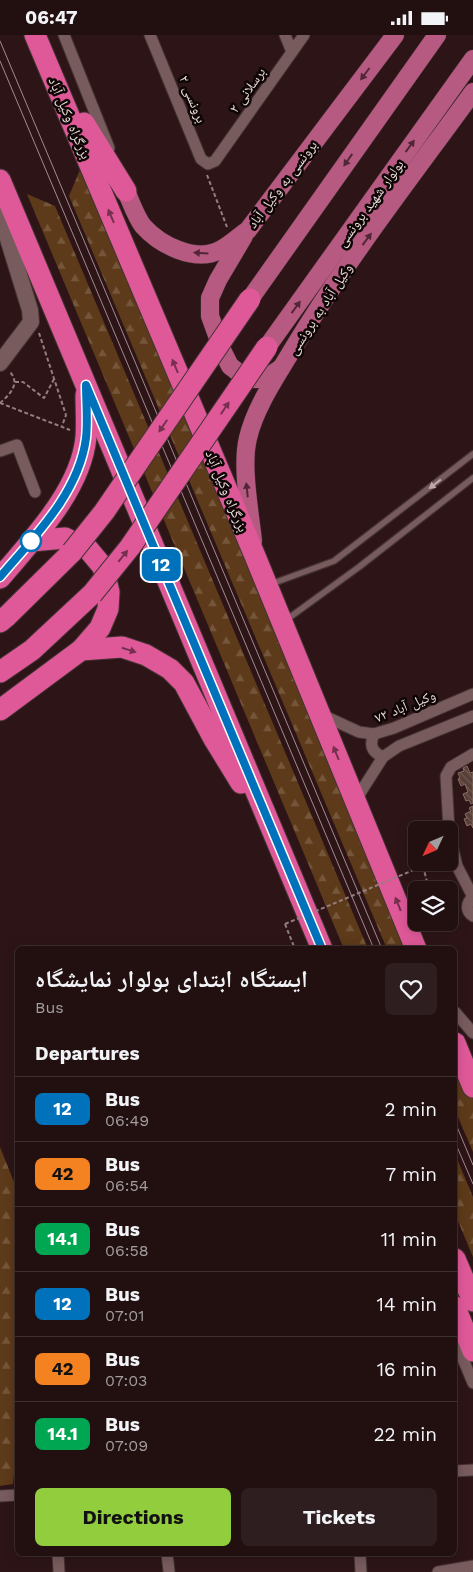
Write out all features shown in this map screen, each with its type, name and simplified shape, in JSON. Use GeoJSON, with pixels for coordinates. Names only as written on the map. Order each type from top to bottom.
{"type":"FeatureCollection","features":[{"type":"Feature","properties":{"kind":"highway","name":"بزرگراه وکیل آباد"},"geometry":{"type":"LineString","coordinates":[[35,35],[255,556],[415,946]]}},
{"type":"Feature","properties":{"kind":"highway"},"geometry":{"type":"LineString","coordinates":[[48,65],[126,191]]}},
{"type":"Feature","properties":{"kind":"highway"},"geometry":{"type":"LineString","coordinates":[[0,180],[321,946]]}},
{"type":"Feature","properties":{"kind":"highway"},"geometry":{"type":"LineString","coordinates":[[0,622],[72,552],[104,512],[250,299]]}},
{"type":"Feature","properties":{"kind":"highway"},"geometry":{"type":"LineString","coordinates":[[0,672],[32,650],[92,594],[130,547],[267,347]]}},
{"type":"Feature","properties":{"kind":"highway"},"geometry":{"type":"LineString","coordinates":[[0,577],[31,541],[70,488],[80,466],[86,438],[86,385]]}},
{"type":"Feature","properties":{"kind":"highway"},"geometry":{"type":"LineString","coordinates":[[0,710],[81,650],[100,628],[108,609],[109,592],[103,567],[88,549],[65,538],[31,541]]}},
{"type":"Feature","properties":{"kind":"highway"},"geometry":{"type":"LineString","coordinates":[[81,650],[122,647],[146,655],[170,669],[184,683],[214,739],[278,843]]}},
{"type":"Feature","properties":{"kind":"highway"},"geometry":{"type":"LineString","coordinates":[[457,1042],[473,1070]]}},
{"type":"Feature","properties":{"kind":"highway"},"geometry":{"type":"LineString","coordinates":[[457,1048],[473,1087]]}},
{"type":"Feature","properties":{"kind":"highway"},"geometry":{"type":"LineString","coordinates":[[457,1264],[473,1301]]}},
{"type":"Feature","properties":{"kind":"highway"},"geometry":{"type":"LineString","coordinates":[[457,1312],[473,1351]]}},
{"type":"Feature","properties":{"kind":"main road","name":"برونسی به وکیل آباد"},"geometry":{"type":"LineString","coordinates":[[126,191],[142,225],[163,244],[186,253],[209,254],[221,250],[248,229],[395,35]]}},
{"type":"Feature","properties":{"kind":"main road"},"geometry":{"type":"LineString","coordinates":[[250,299],[437,35]]}},
{"type":"Feature","properties":{"kind":"main road","name":"بولوار شهید برونسی"},"geometry":{"type":"LineString","coordinates":[[267,347],[473,59]]}},
{"type":"Feature","properties":{"kind":"main road","name":"وکیل آباد به برونسی"},"geometry":{"type":"LineString","coordinates":[[255,556],[246,474],[248,439],[257,414],[320,305],[473,92]]}},
{"type":"Feature","properties":{"kind":"main road"},"geometry":{"type":"LineString","coordinates":[[248,229],[218,280],[210,298],[210,316],[230,366],[247,379],[265,379],[282,368]]}},
{"type":"Feature","properties":{"kind":"street"},"geometry":{"type":"LineString","coordinates":[[64,35],[126,191]]}},
{"type":"Feature","properties":{"kind":"street","name":"برونسی ۲"},"geometry":{"type":"LineString","coordinates":[[150,35],[201,159]]}},
{"type":"Feature","properties":{"kind":"street"},"geometry":{"type":"LineString","coordinates":[[285,35],[292,51]]}},
{"type":"Feature","properties":{"kind":"street","name":"برسلانی ۲"},"geometry":{"type":"LineString","coordinates":[[201,159],[208,164],[215,161],[304,35]]}},
{"type":"Feature","properties":{"kind":"street"},"geometry":{"type":"LineString","coordinates":[[0,213],[32,322],[3,366]]}},
{"type":"Feature","properties":{"kind":"street"},"geometry":{"type":"LineString","coordinates":[[0,451],[17,445],[35,492]]}},
{"type":"Feature","properties":{"kind":"street","name":"۷۲ وکیل آباد"},"geometry":{"type":"LineString","coordinates":[[319,713],[359,732],[374,734],[394,729],[473,694]]}},
{"type":"Feature","properties":{"kind":"street"},"geometry":{"type":"LineString","coordinates":[[355,801],[383,757],[399,745],[473,715]]}},
{"type":"Feature","properties":{"kind":"street"},"geometry":{"type":"LineString","coordinates":[[374,734],[371,741],[372,748],[376,754],[383,757]]}},
{"type":"Feature","properties":{"kind":"street"},"geometry":{"type":"LineString","coordinates":[[448,821],[446,776],[451,767],[473,754]]}},
{"type":"Feature","properties":{"kind":"street"},"geometry":{"type":"LineString","coordinates":[[458,868],[473,897],[469,900],[467,906],[469,913],[473,916]]}},
{"type":"Feature","properties":{"kind":"street"},"geometry":{"type":"LineString","coordinates":[[457,1014],[473,1033]]}},
{"type":"Feature","properties":{"kind":"street"},"geometry":{"type":"LineString","coordinates":[[457,1345],[473,1383]]}},
{"type":"Feature","properties":{"kind":"street"},"geometry":{"type":"LineString","coordinates":[[457,1471],[473,1470]]}},
{"type":"Feature","properties":{"kind":"street"},"geometry":{"type":"LineString","coordinates":[[0,1496],[15,1495]]}},
{"type":"Feature","properties":{"kind":"street"},"geometry":{"type":"LineString","coordinates":[[58,1556],[59,1572]]}},
{"type":"Feature","properties":{"kind":"street"},"geometry":{"type":"LineString","coordinates":[[167,1556],[170,1571]]}},
{"type":"Feature","properties":{"kind":"street"},"geometry":{"type":"LineString","coordinates":[[360,1556],[361,1572]]}},
{"type":"Feature","properties":{"kind":"street"},"geometry":{"type":"LineString","coordinates":[[438,1572],[473,1566]]}},
{"type":"Feature","properties":{"kind":"lane"},"geometry":{"type":"LineString","coordinates":[[266,585],[334,561],[473,454]]}},
{"type":"Feature","properties":{"kind":"lane"},"geometry":{"type":"LineString","coordinates":[[282,623],[359,567],[473,478]]}},
{"type":"Feature","properties":{"kind":"path"},"geometry":{"type":"LineString","coordinates":[[201,159],[227,227],[248,229]]}},
{"type":"Feature","properties":{"kind":"path"},"geometry":{"type":"LineString","coordinates":[[32,322],[36,323],[66,415],[62,426]]}},
{"type":"Feature","properties":{"kind":"path"},"geometry":{"type":"LineString","coordinates":[[3,366],[13,374],[15,382],[13,391],[0,403],[62,426],[86,438]]}},
{"type":"Feature","properties":{"kind":"path"},"geometry":{"type":"LineString","coordinates":[[15,382],[23,382],[44,399],[54,379]]}},
{"type":"Feature","properties":{"kind":"path"},"geometry":{"type":"LineString","coordinates":[[294,946],[285,924],[423,866],[427,881]]}},
{"type":"Feature","properties":{"kind":"green space"},"geometry":{"type":"Polygon","coordinates":[[[82,165],[412,946],[386,946],[69,196],[82,165]]]}},
{"type":"Feature","properties":{"kind":"green space"},"geometry":{"type":"Polygon","coordinates":[[[27,194],[55,206],[367,946],[343,946],[27,194]]]}},
{"type":"Feature","properties":{"kind":"green space"},"geometry":{"type":"Polygon","coordinates":[[[457,1054],[473,1092],[473,1152],[457,1115],[457,1054]]]}},
{"type":"Feature","properties":{"kind":"green space"},"geometry":{"type":"Polygon","coordinates":[[[0,1147],[15,1184],[15,1462],[13,1484],[0,1486],[0,1147]]]}},
{"type":"Feature","properties":{"kind":"green space"},"geometry":{"type":"Polygon","coordinates":[[[457,1159],[473,1197],[473,1257],[457,1219],[457,1159]]]}},
{"type":"Feature","properties":{"kind":"building"},"geometry":{"type":"Polygon","coordinates":[[[467,766],[470,773],[473,772],[473,803],[471,804],[469,800],[466,801],[463,794],[468,792],[465,784],[461,786],[458,779],[460,778],[458,773],[464,771],[463,768],[467,766]]]}},
{"type":"Feature","properties":{"kind":"building"},"geometry":{"type":"Polygon","coordinates":[[[473,806],[473,828],[471,824],[467,826],[464,819],[467,818],[465,814],[471,811],[469,808],[473,806]]]}},
{"type":"Feature","properties":{"kind":"tram line"},"geometry":{"type":"LineString","coordinates":[[0,41],[381,946]]}},
{"type":"Feature","properties":{"kind":"tram line"},"geometry":{"type":"LineString","coordinates":[[0,61],[373,946]]}},
{"type":"Feature","properties":{"kind":"tram line"},"geometry":{"type":"LineString","coordinates":[[457,1127],[473,1165]]}},
{"type":"Feature","properties":{"kind":"tram line"},"geometry":{"type":"LineString","coordinates":[[457,1147],[473,1184]]}},
{"type":"Feature","properties":{"kind":"bus line","name":"12"},"geometry":{"type":"LineString","coordinates":[[0,577],[31,541],[70,488],[80,466],[86,438],[86,385],[321,946]]}}]}
